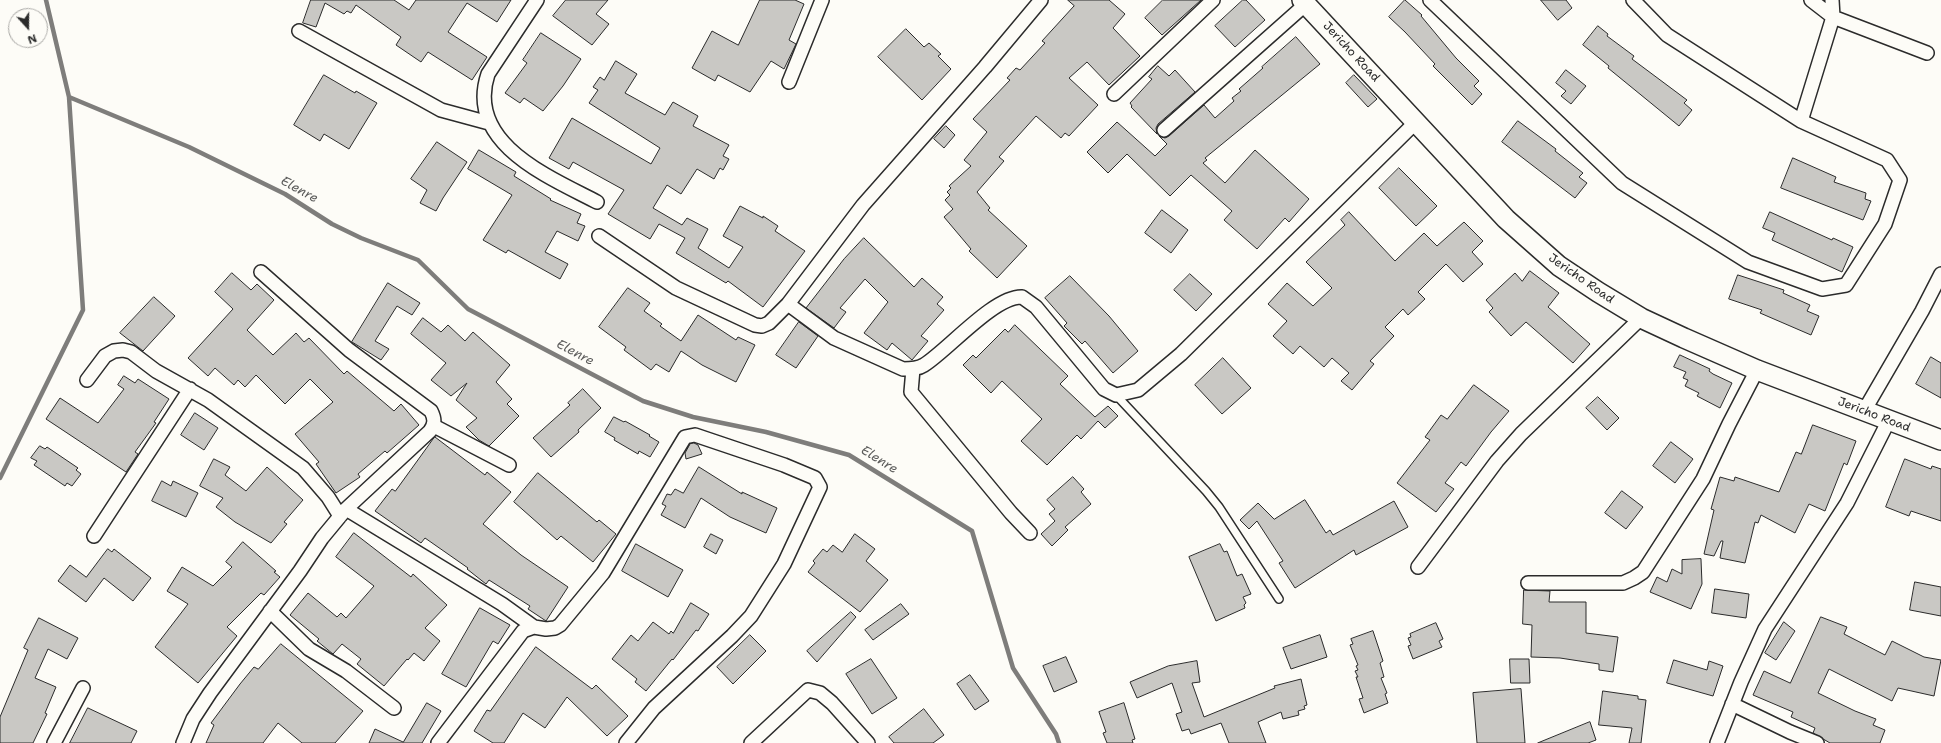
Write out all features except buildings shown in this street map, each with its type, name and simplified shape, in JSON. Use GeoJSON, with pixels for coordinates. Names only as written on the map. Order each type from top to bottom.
{"type":"FeatureCollection","features":[{"type":"Feature","properties":{"kind":"street"},"geometry":{"type":"LineString","coordinates":[[537,0],[488,74],[484,86],[484,98],[489,123],[505,146],[538,171],[597,202]]}},
{"type":"Feature","properties":{"kind":"street"},"geometry":{"type":"LineString","coordinates":[[789,82],[822,0]]}},
{"type":"Feature","properties":{"kind":"street"},"geometry":{"type":"LineString","coordinates":[[599,236],[676,288],[755,325],[762,326],[769,323],[788,304],[863,204],[985,67],[1042,0]]}},
{"type":"Feature","properties":{"kind":"street"},"geometry":{"type":"LineString","coordinates":[[1114,94],[1213,0]]}},
{"type":"Feature","properties":{"kind":"street"},"geometry":{"type":"LineString","coordinates":[[1430,0],[1622,184],[1748,262],[1822,290],[1846,285],[1885,224],[1900,180],[1887,160],[1801,121],[1667,35],[1633,0]]}},
{"type":"Feature","properties":{"kind":"street"},"geometry":{"type":"LineString","coordinates":[[1811,0],[1833,17],[1927,53]]}},
{"type":"Feature","properties":{"kind":"street"},"geometry":{"type":"LineString","coordinates":[[1801,121],[1833,17],[1832,0]]}},
{"type":"Feature","properties":{"kind":"street"},"geometry":{"type":"LineString","coordinates":[[1164,130],[1304,2]]}},
{"type":"Feature","properties":{"kind":"street","name":"Jericho Road"},"geometry":{"type":"LineString","coordinates":[[1304,2],[1506,219],[1559,266],[1641,318],[1757,370],[1941,440]]}},
{"type":"Feature","properties":{"kind":"street"},"geometry":{"type":"LineString","coordinates":[[300,31],[441,110],[489,123]]}},
{"type":"Feature","properties":{"kind":"street"},"geometry":{"type":"LineString","coordinates":[[788,304],[834,338],[903,369],[913,369],[924,366],[962,333],[1006,300],[1022,296],[1036,308],[1104,389],[1116,395],[1138,390],[1181,354],[1416,122]]}},
{"type":"Feature","properties":{"kind":"street"},"geometry":{"type":"LineString","coordinates":[[183,743],[193,719],[300,571],[322,538],[343,513],[430,432],[434,426],[434,417],[431,411],[349,350],[261,272]]}},
{"type":"Feature","properties":{"kind":"street"},"geometry":{"type":"LineString","coordinates":[[1864,411],[1922,311],[1941,274]]}},
{"type":"Feature","properties":{"kind":"street"},"geometry":{"type":"LineString","coordinates":[[1418,567],[1497,461],[1521,434],[1641,318]]}},
{"type":"Feature","properties":{"kind":"street"},"geometry":{"type":"LineString","coordinates":[[87,380],[106,356],[114,351],[124,350],[131,352],[156,371],[208,400],[303,468],[343,513],[502,604],[534,627],[546,629],[560,626],[603,573],[685,437],[694,434],[784,465],[815,478],[820,487],[784,564],[750,616],[732,636],[654,708],[626,743]]}},
{"type":"Feature","properties":{"kind":"street"},"geometry":{"type":"LineString","coordinates":[[913,369],[911,392],[1011,513],[1030,533]]}},
{"type":"Feature","properties":{"kind":"street"},"geometry":{"type":"LineString","coordinates":[[1528,583],[1623,583],[1643,572],[1703,479],[1757,370]]}},
{"type":"Feature","properties":{"kind":"street"},"geometry":{"type":"LineString","coordinates":[[94,536],[190,389]]}},
{"type":"Feature","properties":{"kind":"street"},"geometry":{"type":"LineString","coordinates":[[1717,743],[1732,704],[1765,629],[1847,503],[1889,420]]}},
{"type":"Feature","properties":{"kind":"street"},"geometry":{"type":"LineString","coordinates":[[434,426],[510,465]]}},
{"type":"Feature","properties":{"kind":"street"},"geometry":{"type":"LineString","coordinates":[[270,611],[309,649],[346,671],[394,708]]}},
{"type":"Feature","properties":{"kind":"street"},"geometry":{"type":"LineString","coordinates":[[438,743],[523,631],[534,627]]}},
{"type":"Feature","properties":{"kind":"street"},"geometry":{"type":"LineString","coordinates":[[54,743],[82,688]]}},
{"type":"Feature","properties":{"kind":"street"},"geometry":{"type":"LineString","coordinates":[[751,743],[808,690],[820,693],[868,743]]}},
{"type":"Feature","properties":{"kind":"street"},"geometry":{"type":"LineString","coordinates":[[1732,704],[1790,732],[1817,743]]}},
{"type":"Feature","properties":{"kind":"lane"},"geometry":{"type":"LineString","coordinates":[[1116,395],[1211,496],[1279,599]]}},
{"type":"Feature","properties":{"kind":"waterway","name":"Elenre"},"geometry":{"type":"LineString","coordinates":[[46,0],[69,97],[189,147],[285,194],[332,224],[361,238],[418,260],[468,309],[643,401],[693,417],[766,432],[849,455],[972,531],[1013,668],[1056,734],[1059,743]]}},
{"type":"Feature","properties":{"kind":"waterway"},"geometry":{"type":"LineString","coordinates":[[0,478],[83,310],[69,97]]}}]}
